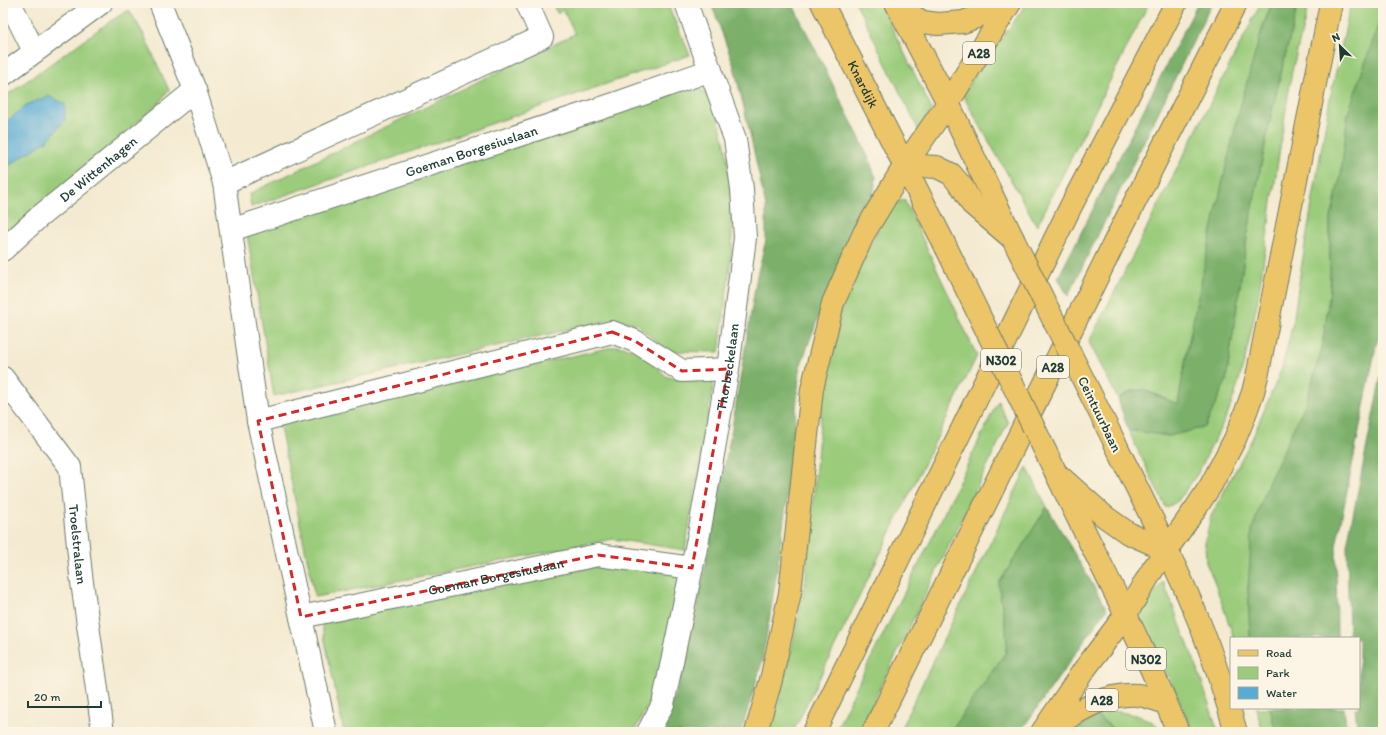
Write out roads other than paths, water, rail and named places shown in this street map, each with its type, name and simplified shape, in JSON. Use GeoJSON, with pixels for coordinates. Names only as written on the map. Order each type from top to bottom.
{"type":"FeatureCollection","features":[{"type":"Feature","properties":{"kind":"main road","name":"Knardijk"},"geometry":{"type":"LineString","coordinates":[[822,3],[905,165]]}},
{"type":"Feature","properties":{"kind":"main road","name":"A28"},"geometry":{"type":"LineString","coordinates":[[898,6],[923,22],[938,24],[963,22],[974,18],[996,3]]}},
{"type":"Feature","properties":{"kind":"main road","name":"A28"},"geometry":{"type":"LineString","coordinates":[[948,103],[1010,3]]}},
{"type":"Feature","properties":{"kind":"main road"},"geometry":{"type":"LineString","coordinates":[[814,732],[1070,208],[1176,3]]}},
{"type":"Feature","properties":{"kind":"main road","name":"A28"},"geometry":{"type":"LineString","coordinates":[[873,732],[1114,243],[1236,3]]}},
{"type":"Feature","properties":{"kind":"main road"},"geometry":{"type":"LineString","coordinates":[[1126,614],[1211,485],[1235,439],[1253,392],[1331,3]]}},
{"type":"Feature","properties":{"kind":"main road"},"geometry":{"type":"LineString","coordinates":[[756,732],[771,680],[790,593],[812,389],[833,303],[864,233],[905,165],[948,103],[898,6]]}},
{"type":"Feature","properties":{"kind":"main road","name":"Ceintuurbaan"},"geometry":{"type":"LineString","coordinates":[[948,103],[1013,239],[1167,550],[1198,619],[1222,686],[1236,732]]}},
{"type":"Feature","properties":{"kind":"main road"},"geometry":{"type":"LineString","coordinates":[[905,165],[937,167],[952,174],[963,188],[972,204],[1013,239]]}},
{"type":"Feature","properties":{"kind":"main road","name":"N302"},"geometry":{"type":"LineString","coordinates":[[905,165],[1126,614],[1178,732]]}},
{"type":"Feature","properties":{"kind":"main road"},"geometry":{"type":"LineString","coordinates":[[1056,473],[1104,516],[1128,533],[1167,550]]}},
{"type":"Feature","properties":{"kind":"main road","name":"A28"},"geometry":{"type":"LineString","coordinates":[[1042,732],[1084,670],[1126,614]]}},
{"type":"Feature","properties":{"kind":"main road","name":"A28"},"geometry":{"type":"LineString","coordinates":[[1046,732],[1099,701],[1120,696],[1137,695],[1166,703]]}},
{"type":"Feature","properties":{"kind":"street"},"geometry":{"type":"LineString","coordinates":[[10,3],[34,51]]}},
{"type":"Feature","properties":{"kind":"street"},"geometry":{"type":"LineString","coordinates":[[3,75],[101,3]]}},
{"type":"Feature","properties":{"kind":"street"},"geometry":{"type":"LineString","coordinates":[[160,3],[195,90],[224,183],[258,421],[326,732]]}},
{"type":"Feature","properties":{"kind":"street"},"geometry":{"type":"LineString","coordinates":[[224,183],[542,36],[527,3]]}},
{"type":"Feature","properties":{"kind":"street","name":"Thorbeckelaan"},"geometry":{"type":"LineString","coordinates":[[648,732],[663,704],[699,534],[728,369],[745,238],[742,189],[735,139],[686,3]]}},
{"type":"Feature","properties":{"kind":"street","name":"Goeman Borgesiuslaan"},"geometry":{"type":"LineString","coordinates":[[231,230],[617,103],[711,70]]}},
{"type":"Feature","properties":{"kind":"street","name":"De Wittenhagen"},"geometry":{"type":"LineString","coordinates":[[3,250],[39,217],[195,90]]}},
{"type":"Feature","properties":{"kind":"street"},"geometry":{"type":"LineString","coordinates":[[258,421],[612,332],[635,341],[682,371],[728,369]]}},
{"type":"Feature","properties":{"kind":"street","name":"Troelstralaan"},"geometry":{"type":"LineString","coordinates":[[3,378],[70,467],[82,575],[103,732]]}},
{"type":"Feature","properties":{"kind":"street","name":"Goeman Borgesiuslaan"},"geometry":{"type":"LineString","coordinates":[[301,616],[598,555],[692,568]]}},
{"type":"Feature","properties":{"kind":"water"},"geometry":{"type":"Polygon","coordinates":[[[48,96],[65,104],[65,120],[48,140],[3,169],[3,125],[26,105],[48,96]]]}}]}
